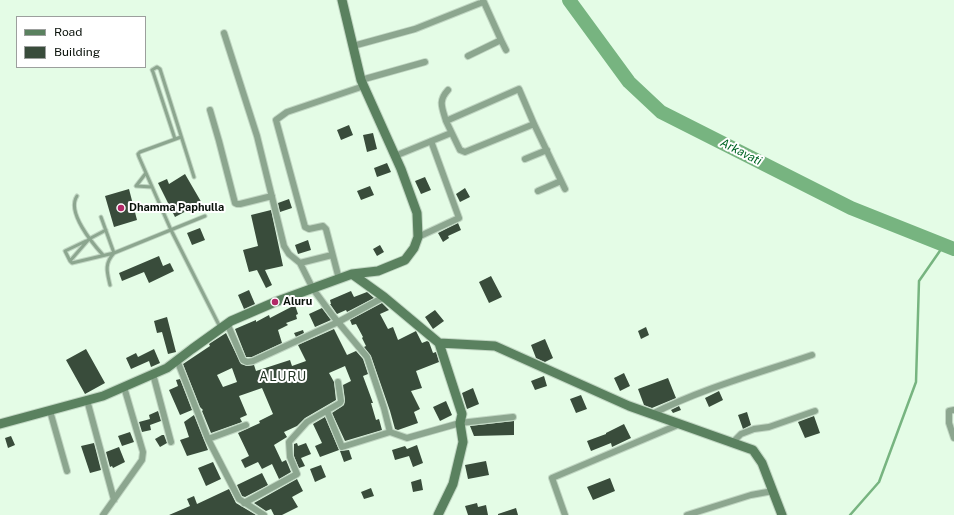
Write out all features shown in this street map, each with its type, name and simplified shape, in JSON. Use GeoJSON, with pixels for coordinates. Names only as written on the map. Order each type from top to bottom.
{"type":"FeatureCollection","features":[{"type":"Feature","properties":{"kind":"street"},"geometry":{"type":"LineString","coordinates":[[0,424],[103,396],[167,368],[224,326],[275,302],[352,274],[378,271],[405,260],[414,248],[418,237],[418,213],[395,156],[362,83],[342,0]]}},
{"type":"Feature","properties":{"kind":"street"},"geometry":{"type":"LineString","coordinates":[[353,46],[415,29],[483,1],[506,50]]}},
{"type":"Feature","properties":{"kind":"street"},"geometry":{"type":"LineString","coordinates":[[224,33],[257,136],[284,246],[289,254],[300,263],[313,289],[338,322],[368,357],[390,432]]}},
{"type":"Feature","properties":{"kind":"street"},"geometry":{"type":"LineString","coordinates":[[468,56],[500,40]]}},
{"type":"Feature","properties":{"kind":"street"},"geometry":{"type":"LineString","coordinates":[[339,279],[326,229],[323,226],[309,229],[305,227],[276,120],[287,112],[362,83],[425,62]]}},
{"type":"Feature","properties":{"kind":"street"},"geometry":{"type":"LineString","coordinates":[[448,90],[442,96],[441,103],[451,133],[460,150],[465,152],[534,124]]}},
{"type":"Feature","properties":{"kind":"street"},"geometry":{"type":"LineString","coordinates":[[446,120],[520,90],[534,124],[565,189]]}},
{"type":"Feature","properties":{"kind":"street"},"geometry":{"type":"LineString","coordinates":[[210,110],[235,203],[240,204],[272,196]]}},
{"type":"Feature","properties":{"kind":"street"},"geometry":{"type":"LineString","coordinates":[[395,156],[451,133]]}},
{"type":"Feature","properties":{"kind":"street"},"geometry":{"type":"LineString","coordinates":[[418,237],[459,218],[431,141]]}},
{"type":"Feature","properties":{"kind":"street"},"geometry":{"type":"LineString","coordinates":[[525,160],[547,150]]}},
{"type":"Feature","properties":{"kind":"street"},"geometry":{"type":"LineString","coordinates":[[538,191],[561,181]]}},
{"type":"Feature","properties":{"kind":"street"},"geometry":{"type":"LineString","coordinates":[[300,263],[332,255]]}},
{"type":"Feature","properties":{"kind":"street"},"geometry":{"type":"LineString","coordinates":[[352,274],[384,297],[439,343],[462,414],[460,423],[463,442],[453,484],[438,515]]}},
{"type":"Feature","properties":{"kind":"street"},"geometry":{"type":"LineString","coordinates":[[224,326],[243,360],[247,362],[338,322],[384,297]]}},
{"type":"Feature","properties":{"kind":"street"},"geometry":{"type":"LineString","coordinates":[[439,343],[494,346],[629,406],[753,450],[762,463],[782,515]]}},
{"type":"Feature","properties":{"kind":"street"},"geometry":{"type":"LineString","coordinates":[[652,414],[702,392],[812,355]]}},
{"type":"Feature","properties":{"kind":"street"},"geometry":{"type":"LineString","coordinates":[[177,360],[208,439],[239,499],[264,515]]}},
{"type":"Feature","properties":{"kind":"street"},"geometry":{"type":"LineString","coordinates":[[153,374],[171,442]]}},
{"type":"Feature","properties":{"kind":"street"},"geometry":{"type":"LineString","coordinates":[[244,503],[296,474],[290,457],[289,442],[307,422],[342,401],[338,382]]}},
{"type":"Feature","properties":{"kind":"street"},"geometry":{"type":"LineString","coordinates":[[103,515],[142,460],[143,452],[124,387]]}},
{"type":"Feature","properties":{"kind":"street"},"geometry":{"type":"LineString","coordinates":[[87,400],[114,500]]}},
{"type":"Feature","properties":{"kind":"street"},"geometry":{"type":"LineString","coordinates":[[954,410],[949,411],[949,423],[954,438]]}},
{"type":"Feature","properties":{"kind":"street"},"geometry":{"type":"LineString","coordinates":[[50,411],[67,471]]}},
{"type":"Feature","properties":{"kind":"street"},"geometry":{"type":"LineString","coordinates":[[327,411],[342,447],[390,432],[407,438],[460,423],[514,417]]}},
{"type":"Feature","properties":{"kind":"street"},"geometry":{"type":"LineString","coordinates":[[732,443],[741,434],[754,429],[769,427],[815,411]]}},
{"type":"Feature","properties":{"kind":"street"},"geometry":{"type":"LineString","coordinates":[[208,439],[246,424]]}},
{"type":"Feature","properties":{"kind":"street"},"geometry":{"type":"LineString","coordinates":[[565,515],[552,478],[680,424]]}},
{"type":"Feature","properties":{"kind":"street"},"geometry":{"type":"LineString","coordinates":[[687,515],[773,491]]}},
{"type":"Feature","properties":{"kind":"lane"},"geometry":{"type":"LineString","coordinates":[[175,139],[152,70],[157,67],[160,69],[194,177]]}},
{"type":"Feature","properties":{"kind":"lane"},"geometry":{"type":"LineString","coordinates":[[181,137],[138,154],[171,230],[224,326]]}},
{"type":"Feature","properties":{"kind":"lane"},"geometry":{"type":"LineString","coordinates":[[146,173],[136,186],[152,187]]}},
{"type":"Feature","properties":{"kind":"lane"},"geometry":{"type":"LineString","coordinates":[[77,196],[74,203],[76,213],[89,239],[103,255]]}},
{"type":"Feature","properties":{"kind":"lane"},"geometry":{"type":"LineString","coordinates":[[70,261],[72,263],[114,253],[205,216]]}},
{"type":"Feature","properties":{"kind":"lane"},"geometry":{"type":"LineString","coordinates":[[101,217],[114,253]]}},
{"type":"Feature","properties":{"kind":"lane"},"geometry":{"type":"LineString","coordinates":[[70,261],[65,251],[106,230]]}},
{"type":"Feature","properties":{"kind":"lane"},"geometry":{"type":"LineString","coordinates":[[70,261],[89,239]]}},
{"type":"Feature","properties":{"kind":"lane"},"geometry":{"type":"LineString","coordinates":[[110,285],[107,265],[108,259],[114,253]]}},
{"type":"Feature","properties":{"kind":"building"},"geometry":{"type":"Polygon","coordinates":[[[349,125],[353,135],[341,140],[337,130],[349,125]]]}},
{"type":"Feature","properties":{"kind":"building"},"geometry":{"type":"Polygon","coordinates":[[[373,133],[377,149],[367,152],[363,135],[373,133]]]}},
{"type":"Feature","properties":{"kind":"building"},"geometry":{"type":"Polygon","coordinates":[[[387,163],[391,172],[377,177],[374,168],[387,163]]]}},
{"type":"Feature","properties":{"kind":"building"},"geometry":{"type":"Polygon","coordinates":[[[185,174],[203,205],[194,210],[192,208],[175,217],[158,183],[167,179],[169,184],[185,174]]]}},
{"type":"Feature","properties":{"kind":"building"},"geometry":{"type":"Polygon","coordinates":[[[425,177],[431,190],[421,194],[415,181],[425,177]]]}},
{"type":"Feature","properties":{"kind":"building"},"geometry":{"type":"Polygon","coordinates":[[[370,186],[374,195],[361,200],[357,191],[370,186]]]}},
{"type":"Feature","properties":{"kind":"building"},"geometry":{"type":"Polygon","coordinates":[[[465,188],[470,197],[460,202],[456,194],[465,188]]]}},
{"type":"Feature","properties":{"kind":"building","name":"Dhamma Paphulla"},"geometry":{"type":"Polygon","coordinates":[[[129,189],[137,220],[114,227],[105,196],[129,189]]]}},
{"type":"Feature","properties":{"kind":"building"},"geometry":{"type":"Polygon","coordinates":[[[289,199],[292,208],[280,212],[278,203],[289,199]]]}},
{"type":"Feature","properties":{"kind":"building"},"geometry":{"type":"Polygon","coordinates":[[[271,210],[283,266],[265,270],[272,285],[266,288],[257,270],[249,272],[243,250],[258,246],[251,215],[271,210]]]}},
{"type":"Feature","properties":{"kind":"building"},"geometry":{"type":"Polygon","coordinates":[[[458,223],[461,230],[448,236],[449,238],[443,242],[438,233],[458,223]]]}},
{"type":"Feature","properties":{"kind":"building"},"geometry":{"type":"Polygon","coordinates":[[[200,228],[205,240],[192,245],[187,233],[200,228]]]}},
{"type":"Feature","properties":{"kind":"building"},"geometry":{"type":"Polygon","coordinates":[[[308,240],[311,250],[298,254],[295,245],[308,240]]]}},
{"type":"Feature","properties":{"kind":"building"},"geometry":{"type":"Polygon","coordinates":[[[380,245],[384,252],[377,256],[373,249],[380,245]]]}},
{"type":"Feature","properties":{"kind":"building"},"geometry":{"type":"Polygon","coordinates":[[[159,256],[163,266],[170,263],[174,271],[149,283],[144,272],[122,281],[119,273],[159,256]]]}},
{"type":"Feature","properties":{"kind":"building"},"geometry":{"type":"Polygon","coordinates":[[[491,276],[502,297],[489,303],[479,282],[491,276]]]}},
{"type":"Feature","properties":{"kind":"building"},"geometry":{"type":"Polygon","coordinates":[[[249,290],[255,304],[244,309],[238,295],[249,290]]]}},
{"type":"Feature","properties":{"kind":"building"},"geometry":{"type":"Polygon","coordinates":[[[351,291],[354,297],[367,292],[374,298],[347,312],[346,310],[337,314],[330,304],[330,300],[351,291]]]}},
{"type":"Feature","properties":{"kind":"building"},"geometry":{"type":"Polygon","coordinates":[[[382,303],[389,310],[380,314],[388,329],[393,327],[398,340],[416,331],[422,343],[427,341],[429,342],[433,353],[436,352],[439,362],[416,371],[422,388],[411,391],[420,409],[414,412],[418,423],[398,430],[395,429],[371,356],[364,347],[366,346],[362,338],[363,337],[356,324],[352,325],[350,320],[382,303]]]}},
{"type":"Feature","properties":{"kind":"building"},"geometry":{"type":"Polygon","coordinates":[[[295,305],[298,314],[296,315],[297,319],[286,323],[288,325],[278,330],[282,343],[252,357],[246,357],[235,329],[256,320],[256,322],[269,315],[270,318],[295,305]]]}},
{"type":"Feature","properties":{"kind":"building"},"geometry":{"type":"Polygon","coordinates":[[[322,308],[331,320],[315,327],[309,314],[322,308]]]}},
{"type":"Feature","properties":{"kind":"building"},"geometry":{"type":"Polygon","coordinates":[[[435,310],[444,321],[433,329],[425,317],[435,310]]]}},
{"type":"Feature","properties":{"kind":"building"},"geometry":{"type":"Polygon","coordinates":[[[167,317],[176,352],[168,354],[162,332],[157,333],[154,321],[167,317]]]}},
{"type":"Feature","properties":{"kind":"building"},"geometry":{"type":"Polygon","coordinates":[[[646,327],[649,335],[641,339],[638,331],[646,327]]]}},
{"type":"Feature","properties":{"kind":"building"},"geometry":{"type":"Polygon","coordinates":[[[334,329],[347,355],[356,351],[363,359],[368,374],[363,376],[373,403],[371,403],[376,420],[379,419],[382,430],[345,441],[332,413],[344,405],[345,400],[343,385],[351,381],[345,366],[329,373],[334,382],[336,400],[305,418],[297,426],[284,432],[287,437],[274,445],[282,462],[286,460],[291,472],[279,479],[272,464],[262,469],[258,462],[245,468],[241,460],[249,456],[238,433],[260,423],[259,421],[273,414],[262,388],[239,396],[247,415],[240,418],[242,422],[211,433],[202,411],[203,410],[200,407],[183,364],[226,333],[241,364],[247,366],[254,365],[256,371],[290,360],[292,366],[306,361],[298,345],[334,329]],[[232,368],[217,375],[223,387],[237,382],[232,368]]]}},
{"type":"Feature","properties":{"kind":"building"},"geometry":{"type":"Polygon","coordinates":[[[303,330],[304,333],[296,337],[294,333],[303,330]]]}},
{"type":"Feature","properties":{"kind":"building"},"geometry":{"type":"Polygon","coordinates":[[[545,339],[553,358],[545,362],[536,358],[531,345],[545,339]]]}},
{"type":"Feature","properties":{"kind":"building"},"geometry":{"type":"Polygon","coordinates":[[[86,349],[105,383],[85,394],[66,360],[86,349]]]}},
{"type":"Feature","properties":{"kind":"building"},"geometry":{"type":"Polygon","coordinates":[[[154,349],[160,363],[151,367],[149,361],[131,369],[126,358],[136,353],[138,357],[154,349]]]}},
{"type":"Feature","properties":{"kind":"building"},"geometry":{"type":"Polygon","coordinates":[[[624,373],[630,386],[620,391],[614,378],[624,373]]]}},
{"type":"Feature","properties":{"kind":"building"},"geometry":{"type":"Polygon","coordinates":[[[544,376],[547,386],[535,390],[531,381],[544,376]]]}},
{"type":"Feature","properties":{"kind":"building"},"geometry":{"type":"Polygon","coordinates":[[[668,378],[676,398],[652,408],[644,405],[638,389],[668,378]]]}},
{"type":"Feature","properties":{"kind":"building"},"geometry":{"type":"Polygon","coordinates":[[[180,379],[192,410],[180,415],[169,390],[178,386],[176,380],[180,379]]]}},
{"type":"Feature","properties":{"kind":"building"},"geometry":{"type":"Polygon","coordinates":[[[473,388],[479,404],[467,409],[462,393],[473,388]]]}},
{"type":"Feature","properties":{"kind":"building"},"geometry":{"type":"Polygon","coordinates":[[[719,391],[723,400],[709,407],[705,398],[719,391]]]}},
{"type":"Feature","properties":{"kind":"building"},"geometry":{"type":"Polygon","coordinates":[[[581,395],[587,409],[576,413],[570,399],[581,395]]]}},
{"type":"Feature","properties":{"kind":"building"},"geometry":{"type":"Polygon","coordinates":[[[446,401],[452,415],[440,421],[433,407],[446,401]]]}},
{"type":"Feature","properties":{"kind":"building"},"geometry":{"type":"Polygon","coordinates":[[[679,406],[681,410],[673,413],[671,410],[679,406]]]}},
{"type":"Feature","properties":{"kind":"building"},"geometry":{"type":"Polygon","coordinates":[[[158,411],[161,421],[150,425],[151,430],[142,432],[139,422],[150,419],[149,415],[158,411]]]}},
{"type":"Feature","properties":{"kind":"building"},"geometry":{"type":"Polygon","coordinates":[[[747,412],[751,425],[743,429],[738,415],[747,412]]]}},
{"type":"Feature","properties":{"kind":"building"},"geometry":{"type":"Polygon","coordinates":[[[194,415],[208,450],[187,456],[180,440],[189,437],[184,422],[194,415]]]}},
{"type":"Feature","properties":{"kind":"building"},"geometry":{"type":"Polygon","coordinates":[[[814,416],[820,433],[805,438],[798,422],[814,416]]]}},
{"type":"Feature","properties":{"kind":"building"},"geometry":{"type":"Polygon","coordinates":[[[325,417],[339,450],[320,457],[315,446],[322,443],[313,424],[325,417]]]}},
{"type":"Feature","properties":{"kind":"building"},"geometry":{"type":"Polygon","coordinates":[[[514,421],[514,435],[474,436],[470,426],[514,421]]]}},
{"type":"Feature","properties":{"kind":"building"},"geometry":{"type":"Polygon","coordinates":[[[624,424],[631,438],[612,447],[611,443],[591,451],[587,441],[606,434],[624,424]]]}},
{"type":"Feature","properties":{"kind":"building"},"geometry":{"type":"Polygon","coordinates":[[[130,432],[134,442],[122,446],[118,436],[130,432]]]}},
{"type":"Feature","properties":{"kind":"building"},"geometry":{"type":"Polygon","coordinates":[[[164,435],[167,443],[160,447],[155,439],[164,435]]]}},
{"type":"Feature","properties":{"kind":"building"},"geometry":{"type":"Polygon","coordinates":[[[11,436],[15,445],[8,448],[5,438],[11,436]]]}},
{"type":"Feature","properties":{"kind":"building"},"geometry":{"type":"Polygon","coordinates":[[[94,443],[101,470],[90,473],[81,446],[94,443]]]}},
{"type":"Feature","properties":{"kind":"building"},"geometry":{"type":"Polygon","coordinates":[[[297,443],[298,446],[306,443],[311,454],[301,458],[305,466],[299,468],[294,456],[294,444],[297,443]]]}},
{"type":"Feature","properties":{"kind":"building"},"geometry":{"type":"Polygon","coordinates":[[[417,445],[423,463],[413,467],[409,456],[395,460],[392,450],[405,446],[407,449],[417,445]]]}},
{"type":"Feature","properties":{"kind":"building"},"geometry":{"type":"Polygon","coordinates":[[[119,447],[125,462],[113,468],[112,466],[110,467],[106,452],[119,447]]]}},
{"type":"Feature","properties":{"kind":"building"},"geometry":{"type":"Polygon","coordinates":[[[349,450],[352,459],[344,462],[340,451],[349,450]]]}},
{"type":"Feature","properties":{"kind":"building"},"geometry":{"type":"Polygon","coordinates":[[[486,461],[489,475],[468,479],[465,465],[486,461]]]}},
{"type":"Feature","properties":{"kind":"building"},"geometry":{"type":"Polygon","coordinates":[[[213,462],[221,479],[206,486],[198,468],[213,462]]]}},
{"type":"Feature","properties":{"kind":"building"},"geometry":{"type":"Polygon","coordinates":[[[321,465],[326,477],[315,482],[310,469],[321,465]]]}},
{"type":"Feature","properties":{"kind":"building"},"geometry":{"type":"Polygon","coordinates":[[[262,473],[268,485],[245,497],[242,496],[237,485],[262,473]]]}},
{"type":"Feature","properties":{"kind":"building"},"geometry":{"type":"Polygon","coordinates":[[[610,478],[615,491],[593,500],[587,487],[610,478]]]}},
{"type":"Feature","properties":{"kind":"building"},"geometry":{"type":"Polygon","coordinates":[[[297,479],[303,491],[292,497],[298,507],[282,515],[274,515],[271,509],[266,511],[254,503],[297,479]]]}},
{"type":"Feature","properties":{"kind":"building"},"geometry":{"type":"Polygon","coordinates":[[[421,479],[423,490],[413,492],[411,482],[421,479]]]}},
{"type":"Feature","properties":{"kind":"building"},"geometry":{"type":"Polygon","coordinates":[[[371,488],[374,496],[364,499],[361,492],[371,488]]]}},
{"type":"Feature","properties":{"kind":"building"},"geometry":{"type":"Polygon","coordinates":[[[229,489],[236,503],[256,515],[169,515],[190,506],[187,499],[194,496],[197,504],[229,489]]]}},
{"type":"Feature","properties":{"kind":"building"},"geometry":{"type":"Polygon","coordinates":[[[477,503],[478,507],[486,505],[488,515],[468,515],[465,506],[477,503]]]}},
{"type":"Feature","properties":{"kind":"building"},"geometry":{"type":"Polygon","coordinates":[[[516,508],[518,515],[498,515],[498,514],[516,508]]]}},
{"type":"Feature","properties":{"kind":"waterway","name":"Arkavati"},"geometry":{"type":"LineString","coordinates":[[569,0],[629,82],[661,112],[851,208],[954,249]]}},
{"type":"Feature","properties":{"kind":"waterway"},"geometry":{"type":"LineString","coordinates":[[850,515],[879,482],[916,382],[919,281],[944,245]]}},
{"type":"Feature","properties":{"kind":"place","name":"Dhamma Paphulla"},"geometry":{"type":"Point","coordinates":[121,208]}},
{"type":"Feature","properties":{"kind":"place","name":"Aluru"},"geometry":{"type":"Point","coordinates":[275,302]}},
{"type":"Feature","properties":{"kind":"district","name":"ALURU"},"geometry":{"type":"Point","coordinates":[283,377]}}]}
